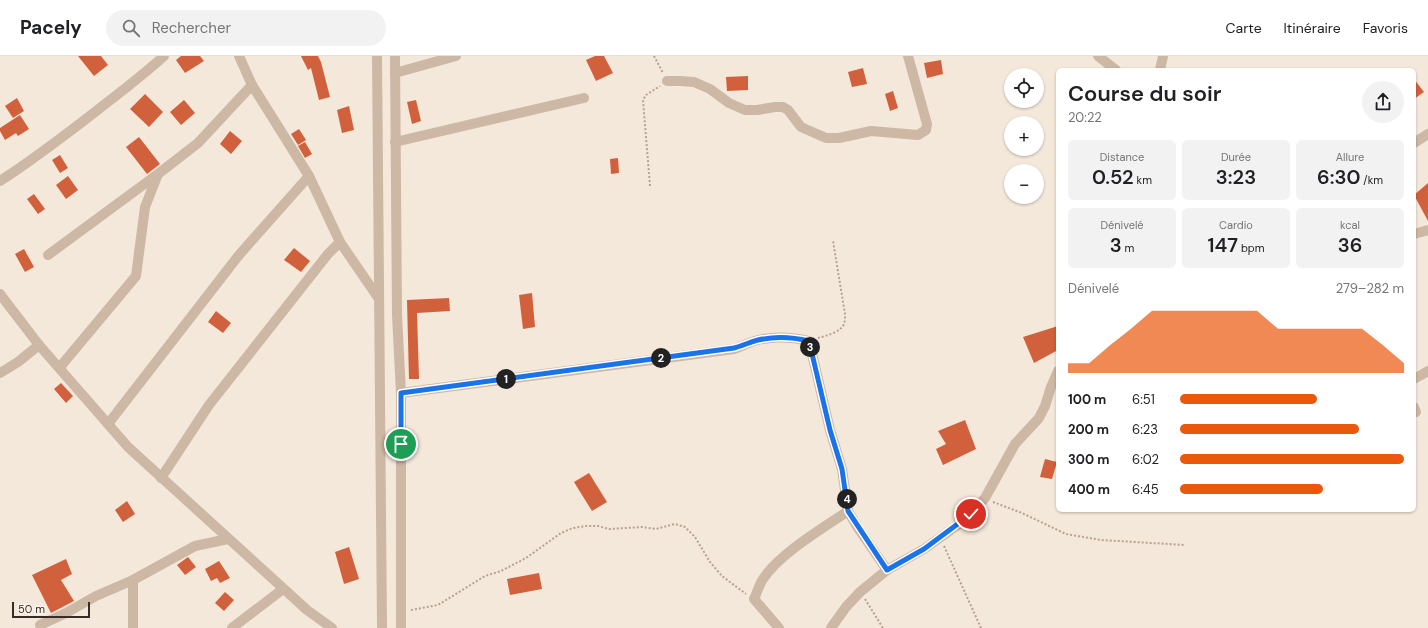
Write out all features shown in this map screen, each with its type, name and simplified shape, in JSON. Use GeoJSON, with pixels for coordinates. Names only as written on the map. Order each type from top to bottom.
{"type":"FeatureCollection","features":[{"type":"Feature","properties":{"kind":"street"},"geometry":{"type":"LineString","coordinates":[[0,181],[23,166],[79,124],[145,73],[164,56]]}},
{"type":"Feature","properties":{"kind":"street"},"geometry":{"type":"LineString","coordinates":[[239,56],[252,85],[309,176],[340,242],[379,299]]}},
{"type":"Feature","properties":{"kind":"street"},"geometry":{"type":"LineString","coordinates":[[377,56],[382,628]]}},
{"type":"Feature","properties":{"kind":"street"},"geometry":{"type":"LineString","coordinates":[[395,56],[397,315],[401,393],[401,628]]}},
{"type":"Feature","properties":{"kind":"street"},"geometry":{"type":"LineString","coordinates":[[395,73],[456,56]]}},
{"type":"Feature","properties":{"kind":"street"},"geometry":{"type":"LineString","coordinates":[[667,81],[694,82],[710,89],[729,103],[745,110],[783,107],[788,110],[801,127],[826,138],[839,138],[871,131],[918,135],[926,130],[927,124],[908,56]]}},
{"type":"Feature","properties":{"kind":"street"},"geometry":{"type":"LineString","coordinates":[[1098,56],[1113,68]]}},
{"type":"Feature","properties":{"kind":"street"},"geometry":{"type":"LineString","coordinates":[[1160,68],[1163,56]]}},
{"type":"Feature","properties":{"kind":"street"},"geometry":{"type":"LineString","coordinates":[[48,255],[198,143],[252,85]]}},
{"type":"Feature","properties":{"kind":"street"},"geometry":{"type":"LineString","coordinates":[[395,142],[584,98]]}},
{"type":"Feature","properties":{"kind":"street"},"geometry":{"type":"LineString","coordinates":[[1416,142],[1428,134]]}},
{"type":"Feature","properties":{"kind":"street"},"geometry":{"type":"LineString","coordinates":[[60,367],[136,276],[145,207],[158,174]]}},
{"type":"Feature","properties":{"kind":"street"},"geometry":{"type":"LineString","coordinates":[[108,424],[239,255],[309,176]]}},
{"type":"Feature","properties":{"kind":"street"},"geometry":{"type":"LineString","coordinates":[[1416,233],[1428,230]]}},
{"type":"Feature","properties":{"kind":"street"},"geometry":{"type":"LineString","coordinates":[[161,478],[209,406],[328,254],[340,242]]}},
{"type":"Feature","properties":{"kind":"street"},"geometry":{"type":"LineString","coordinates":[[0,294],[39,345],[60,367],[128,446],[283,589],[307,610],[332,628]]}},
{"type":"Feature","properties":{"kind":"street"},"geometry":{"type":"LineString","coordinates":[[401,393],[734,348],[757,340],[773,337],[794,338],[809,341],[830,430],[842,469],[848,511],[887,570]]}},
{"type":"Feature","properties":{"kind":"street"},"geometry":{"type":"LineString","coordinates":[[0,373],[18,362],[39,345]]}},
{"type":"Feature","properties":{"kind":"street"},"geometry":{"type":"LineString","coordinates":[[1416,378],[1428,371]]}},
{"type":"Feature","properties":{"kind":"street"},"geometry":{"type":"LineString","coordinates":[[831,628],[846,607],[860,592],[887,570],[924,549],[971,514],[985,498],[1015,444],[1039,418],[1056,376]]}},
{"type":"Feature","properties":{"kind":"street"},"geometry":{"type":"LineString","coordinates":[[779,628],[754,599],[762,580],[775,564],[804,541],[848,511]]}},
{"type":"Feature","properties":{"kind":"street"},"geometry":{"type":"LineString","coordinates":[[40,625],[66,613],[96,596],[133,580],[195,546],[228,539]]}},
{"type":"Feature","properties":{"kind":"street"},"geometry":{"type":"LineString","coordinates":[[133,580],[133,628]]}},
{"type":"Feature","properties":{"kind":"street"},"geometry":{"type":"LineString","coordinates":[[232,628],[283,589]]}},
{"type":"Feature","properties":{"kind":"path"},"geometry":{"type":"LineString","coordinates":[[650,186],[643,100],[646,95],[667,81],[654,56]]}},
{"type":"Feature","properties":{"kind":"path"},"geometry":{"type":"LineString","coordinates":[[809,341],[824,337],[839,330],[845,322],[833,241]]}},
{"type":"Feature","properties":{"kind":"path"},"geometry":{"type":"LineString","coordinates":[[985,498],[1022,513],[1066,534],[1100,540],[1184,545]]}},
{"type":"Feature","properties":{"kind":"path"},"geometry":{"type":"LineString","coordinates":[[400,612],[438,605],[485,576],[501,571],[526,558],[562,533],[573,528],[586,526],[598,526],[610,529],[642,527],[656,529],[675,524],[685,527],[695,537],[710,562],[722,576],[738,589],[754,599]]}},
{"type":"Feature","properties":{"kind":"path"},"geometry":{"type":"LineString","coordinates":[[939,538],[981,628]]}},
{"type":"Feature","properties":{"kind":"path"},"geometry":{"type":"LineString","coordinates":[[860,592],[883,628]]}},
{"type":"Feature","properties":{"kind":"building"},"geometry":{"type":"Polygon","coordinates":[[[78,56],[101,56],[108,65],[94,76],[78,56]]]}},
{"type":"Feature","properties":{"kind":"building"},"geometry":{"type":"Polygon","coordinates":[[[181,56],[200,56],[204,61],[185,73],[176,60],[181,56]]]}},
{"type":"Feature","properties":{"kind":"building"},"geometry":{"type":"Polygon","coordinates":[[[301,56],[318,56],[330,97],[319,100],[311,68],[308,70],[301,56]]]}},
{"type":"Feature","properties":{"kind":"building"},"geometry":{"type":"Polygon","coordinates":[[[595,56],[604,56],[613,73],[596,81],[586,60],[595,56]]]}},
{"type":"Feature","properties":{"kind":"building"},"geometry":{"type":"Polygon","coordinates":[[[941,60],[943,74],[927,78],[924,63],[941,60]]]}},
{"type":"Feature","properties":{"kind":"building"},"geometry":{"type":"Polygon","coordinates":[[[863,68],[867,84],[852,87],[848,72],[863,68]]]}},
{"type":"Feature","properties":{"kind":"building"},"geometry":{"type":"Polygon","coordinates":[[[748,76],[748,90],[727,91],[726,77],[748,76]]]}},
{"type":"Feature","properties":{"kind":"building"},"geometry":{"type":"Polygon","coordinates":[[[1416,82],[1424,92],[1416,98],[1416,82]]]}},
{"type":"Feature","properties":{"kind":"building"},"geometry":{"type":"Polygon","coordinates":[[[893,91],[898,108],[890,111],[885,94],[893,91]]]}},
{"type":"Feature","properties":{"kind":"building"},"geometry":{"type":"Polygon","coordinates":[[[145,94],[163,112],[149,127],[130,109],[145,94]]]}},
{"type":"Feature","properties":{"kind":"building"},"geometry":{"type":"Polygon","coordinates":[[[17,98],[24,111],[13,118],[5,106],[17,98]]]}},
{"type":"Feature","properties":{"kind":"building"},"geometry":{"type":"Polygon","coordinates":[[[184,100],[195,113],[181,125],[170,112],[184,100]]]}},
{"type":"Feature","properties":{"kind":"building"},"geometry":{"type":"Polygon","coordinates":[[[416,100],[421,121],[412,124],[407,102],[416,100]]]}},
{"type":"Feature","properties":{"kind":"building"},"geometry":{"type":"Polygon","coordinates":[[[349,106],[354,130],[342,133],[337,110],[349,106]]]}},
{"type":"Feature","properties":{"kind":"building"},"geometry":{"type":"Polygon","coordinates":[[[20,115],[29,129],[18,136],[16,133],[5,140],[0,128],[20,115]]]}},
{"type":"Feature","properties":{"kind":"building"},"geometry":{"type":"Polygon","coordinates":[[[299,129],[306,140],[298,145],[291,134],[299,129]]]}},
{"type":"Feature","properties":{"kind":"building"},"geometry":{"type":"Polygon","coordinates":[[[230,131],[242,141],[231,154],[220,144],[230,131]]]}},
{"type":"Feature","properties":{"kind":"building"},"geometry":{"type":"Polygon","coordinates":[[[139,137],[160,164],[147,174],[126,147],[139,137]]]}},
{"type":"Feature","properties":{"kind":"building"},"geometry":{"type":"Polygon","coordinates":[[[305,142],[312,154],[305,158],[298,146],[305,142]]]}},
{"type":"Feature","properties":{"kind":"building"},"geometry":{"type":"Polygon","coordinates":[[[60,155],[68,168],[60,173],[52,160],[60,155]]]}},
{"type":"Feature","properties":{"kind":"building"},"geometry":{"type":"Polygon","coordinates":[[[618,158],[619,173],[611,174],[610,159],[618,158]]]}},
{"type":"Feature","properties":{"kind":"building"},"geometry":{"type":"Polygon","coordinates":[[[68,176],[78,190],[66,199],[56,185],[68,176]]]}},
{"type":"Feature","properties":{"kind":"building"},"geometry":{"type":"Polygon","coordinates":[[[1428,183],[1428,221],[1416,199],[1416,193],[1428,183]]]}},
{"type":"Feature","properties":{"kind":"building"},"geometry":{"type":"Polygon","coordinates":[[[34,194],[45,209],[38,214],[27,199],[34,194]]]}},
{"type":"Feature","properties":{"kind":"building"},"geometry":{"type":"Polygon","coordinates":[[[294,248],[310,261],[301,272],[284,260],[294,248]]]}},
{"type":"Feature","properties":{"kind":"building"},"geometry":{"type":"Polygon","coordinates":[[[24,249],[34,267],[25,272],[15,254],[24,249]]]}},
{"type":"Feature","properties":{"kind":"building"},"geometry":{"type":"Polygon","coordinates":[[[532,293],[535,327],[523,329],[519,295],[532,293]]]}},
{"type":"Feature","properties":{"kind":"building"},"geometry":{"type":"Polygon","coordinates":[[[449,298],[450,311],[417,313],[419,379],[409,379],[407,300],[449,298]]]}},
{"type":"Feature","properties":{"kind":"building"},"geometry":{"type":"Polygon","coordinates":[[[216,311],[231,323],[223,333],[208,322],[216,311]]]}},
{"type":"Feature","properties":{"kind":"building"},"geometry":{"type":"Polygon","coordinates":[[[1056,327],[1056,351],[1034,363],[1023,337],[1056,327]]]}},
{"type":"Feature","properties":{"kind":"building"},"geometry":{"type":"Polygon","coordinates":[[[61,383],[73,396],[66,403],[54,389],[61,383]]]}},
{"type":"Feature","properties":{"kind":"building"},"geometry":{"type":"Polygon","coordinates":[[[965,420],[976,449],[943,465],[936,449],[946,444],[938,431],[965,420]]]}},
{"type":"Feature","properties":{"kind":"building"},"geometry":{"type":"Polygon","coordinates":[[[1045,459],[1056,462],[1052,479],[1040,477],[1045,459]]]}},
{"type":"Feature","properties":{"kind":"building"},"geometry":{"type":"Polygon","coordinates":[[[589,473],[607,502],[592,511],[574,482],[589,473]]]}},
{"type":"Feature","properties":{"kind":"building"},"geometry":{"type":"Polygon","coordinates":[[[127,501],[135,514],[123,522],[115,510],[127,501]]]}},
{"type":"Feature","properties":{"kind":"building"},"geometry":{"type":"Polygon","coordinates":[[[349,547],[359,579],[344,584],[335,552],[349,547]]]}},
{"type":"Feature","properties":{"kind":"building"},"geometry":{"type":"Polygon","coordinates":[[[188,557],[196,567],[185,575],[177,565],[188,557]]]}},
{"type":"Feature","properties":{"kind":"building"},"geometry":{"type":"Polygon","coordinates":[[[66,559],[72,574],[61,580],[74,601],[51,613],[32,575],[66,559]]]}},
{"type":"Feature","properties":{"kind":"building"},"geometry":{"type":"Polygon","coordinates":[[[219,561],[230,578],[220,583],[217,578],[211,581],[205,569],[219,561]]]}},
{"type":"Feature","properties":{"kind":"building"},"geometry":{"type":"Polygon","coordinates":[[[539,573],[542,589],[510,595],[507,579],[539,573]]]}},
{"type":"Feature","properties":{"kind":"building"},"geometry":{"type":"Polygon","coordinates":[[[225,592],[234,600],[224,611],[215,603],[225,592]]]}},
{"type":"Feature","properties":{"kind":"route"},"geometry":{"type":"LineString","coordinates":[[401,444],[401,393],[734,348],[744,346],[757,340],[773,337],[794,338],[809,341],[830,430],[842,469],[848,511],[887,570],[924,549],[971,514]]}}]}
